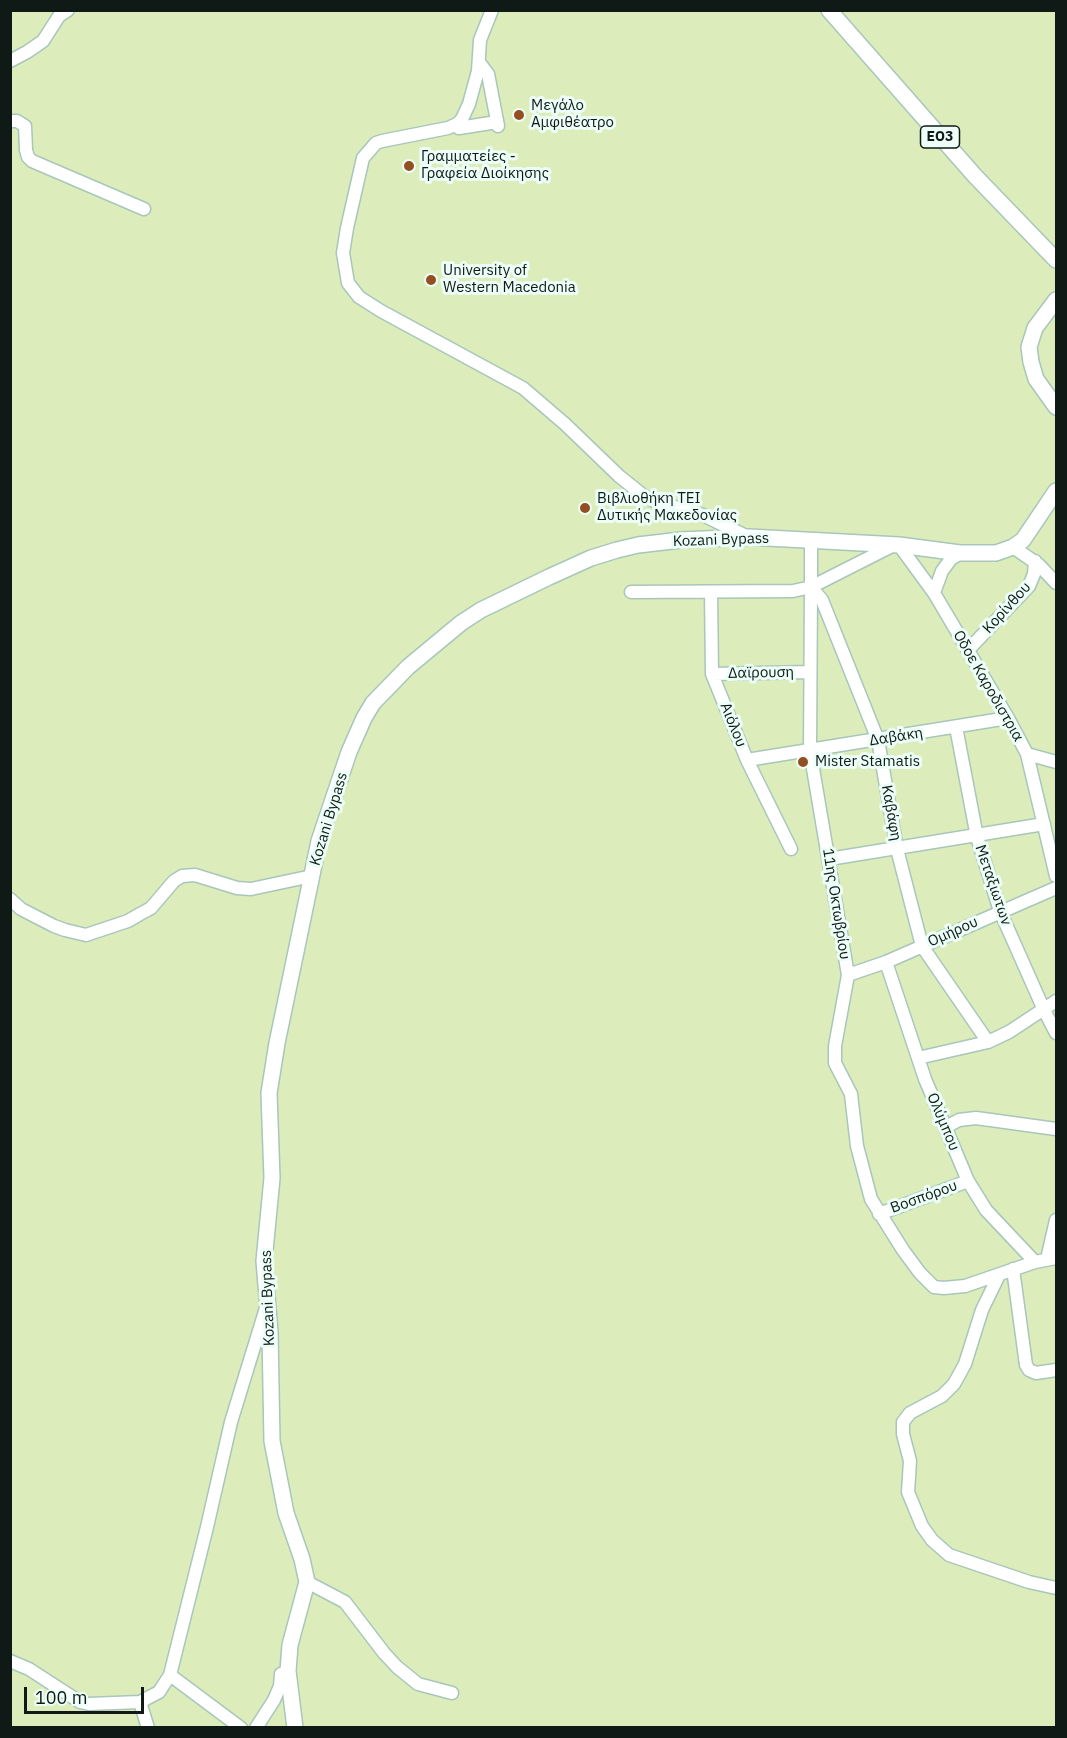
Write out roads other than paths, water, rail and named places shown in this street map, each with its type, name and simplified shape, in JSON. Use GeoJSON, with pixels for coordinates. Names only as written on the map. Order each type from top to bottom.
{"type":"FeatureCollection","features":[{"type":"Feature","properties":{"kind":"main road","name":"ΕΟ3"},"geometry":{"type":"LineString","coordinates":[[829,10],[975,176],[1056,260]]}},
{"type":"Feature","properties":{"kind":"main road","name":"ΕΟ3"},"geometry":{"type":"LineString","coordinates":[[840,10],[958,146],[1025,217],[1056,245]]}},
{"type":"Feature","properties":{"kind":"main road"},"geometry":{"type":"LineString","coordinates":[[1055,304],[1031,335],[1029,354],[1036,379],[1056,407]]}},
{"type":"Feature","properties":{"kind":"main road"},"geometry":{"type":"LineString","coordinates":[[1013,547],[1027,535],[1056,491]]}},
{"type":"Feature","properties":{"kind":"main road","name":"Kozani Bypass"},"geometry":{"type":"LineString","coordinates":[[295,1728],[288,1671],[290,1645],[307,1582],[302,1559],[286,1513],[272,1441],[270,1332],[264,1261],[272,1178],[269,1093],[277,1043],[319,841],[334,794],[364,718],[385,689],[461,623],[509,595],[591,558],[617,550],[681,540],[749,537],[896,545],[960,553],[989,554],[1013,547]]}},
{"type":"Feature","properties":{"kind":"street"},"geometry":{"type":"LineString","coordinates":[[10,61],[43,40],[58,16],[68,10]]}},
{"type":"Feature","properties":{"kind":"street"},"geometry":{"type":"LineString","coordinates":[[492,10],[480,40],[479,62],[469,104],[457,124],[448,128],[382,141],[367,152],[361,164],[346,228],[343,253],[348,282],[359,297],[412,330],[523,388],[644,496],[703,515],[749,537]]}},
{"type":"Feature","properties":{"kind":"street"},"geometry":{"type":"LineString","coordinates":[[457,124],[459,128],[497,124],[488,74],[479,62]]}},
{"type":"Feature","properties":{"kind":"street"},"geometry":{"type":"LineString","coordinates":[[10,121],[17,121],[25,126],[26,150],[32,161],[144,209]]}},
{"type":"Feature","properties":{"kind":"street"},"geometry":{"type":"LineString","coordinates":[[811,540],[811,587]]}},
{"type":"Feature","properties":{"kind":"street"},"geometry":{"type":"LineString","coordinates":[[631,592],[793,591],[811,587],[896,545]]}},
{"type":"Feature","properties":{"kind":"street","name":"Oδοε Καροδιστρια"},"geometry":{"type":"LineString","coordinates":[[896,545],[934,593],[1027,754],[1056,762]]}},
{"type":"Feature","properties":{"kind":"street"},"geometry":{"type":"LineString","coordinates":[[1013,547],[1035,561],[1056,583]]}},
{"type":"Feature","properties":{"kind":"street"},"geometry":{"type":"LineString","coordinates":[[934,593],[942,571],[960,553]]}},
{"type":"Feature","properties":{"kind":"street","name":"Κορίνθου"},"geometry":{"type":"LineString","coordinates":[[968,650],[1029,586],[1034,574],[1035,561]]}},
{"type":"Feature","properties":{"kind":"street","name":"11ης Οκτωβρίου"},"geometry":{"type":"LineString","coordinates":[[811,587],[810,751],[848,975],[835,1046],[835,1063],[851,1094],[860,1159],[871,1199],[879,1214],[929,1284],[938,1288],[965,1286],[999,1275]]}},
{"type":"Feature","properties":{"kind":"street","name":"Καβάφη"},"geometry":{"type":"LineString","coordinates":[[811,587],[822,600],[878,740],[897,849],[922,946],[988,1042]]}},
{"type":"Feature","properties":{"kind":"street","name":"Αιόλου"},"geometry":{"type":"LineString","coordinates":[[711,592],[712,674],[747,760],[791,849]]}},
{"type":"Feature","properties":{"kind":"street","name":"Δαϊρουση"},"geometry":{"type":"LineString","coordinates":[[712,674],[810,672]]}},
{"type":"Feature","properties":{"kind":"street","name":"Δαβάκη"},"geometry":{"type":"LineString","coordinates":[[747,760],[1008,718]]}},
{"type":"Feature","properties":{"kind":"street","name":"Μεταξιωτων"},"geometry":{"type":"LineString","coordinates":[[956,728],[977,837],[1000,911],[1056,1034]]}},
{"type":"Feature","properties":{"kind":"street"},"geometry":{"type":"LineString","coordinates":[[1027,754],[1056,876]]}},
{"type":"Feature","properties":{"kind":"street"},"geometry":{"type":"LineString","coordinates":[[829,860],[1044,824]]}},
{"type":"Feature","properties":{"kind":"street"},"geometry":{"type":"LineString","coordinates":[[10,899],[21,909],[54,926],[86,934],[128,921],[151,908],[174,880],[182,876],[195,875],[237,888],[251,889],[312,876]]}},
{"type":"Feature","properties":{"kind":"street","name":"Ομήρου"},"geometry":{"type":"LineString","coordinates":[[848,975],[886,962],[1056,888]]}},
{"type":"Feature","properties":{"kind":"street","name":"Ολύμπου"},"geometry":{"type":"LineString","coordinates":[[886,962],[918,1058],[977,1199],[986,1210],[1046,1259]]}},
{"type":"Feature","properties":{"kind":"street"},"geometry":{"type":"LineString","coordinates":[[918,1058],[988,1042],[1009,1032],[1056,1001]]}},
{"type":"Feature","properties":{"kind":"street"},"geometry":{"type":"LineString","coordinates":[[946,1127],[959,1120],[976,1118],[1056,1129]]}},
{"type":"Feature","properties":{"kind":"street","name":"Βοσπόρου"},"geometry":{"type":"LineString","coordinates":[[879,1214],[968,1181]]}},
{"type":"Feature","properties":{"kind":"street"},"geometry":{"type":"LineString","coordinates":[[1056,1220],[1046,1259],[999,1275],[982,1310],[965,1364],[954,1384],[942,1396],[910,1413],[903,1422],[903,1434],[910,1461],[909,1492],[922,1526],[932,1540],[949,1555],[1020,1580],[1056,1588]]}},
{"type":"Feature","properties":{"kind":"street"},"geometry":{"type":"LineString","coordinates":[[1013,1269],[1026,1365],[1029,1370],[1036,1373],[1056,1370]]}},
{"type":"Feature","properties":{"kind":"street"},"geometry":{"type":"LineString","coordinates":[[10,1661],[29,1669],[80,1702],[89,1704],[140,1702],[159,1692],[170,1675],[231,1422],[267,1305]]}},
{"type":"Feature","properties":{"kind":"street"},"geometry":{"type":"LineString","coordinates":[[307,1582],[345,1602],[391,1660],[418,1684],[452,1693]]}},
{"type":"Feature","properties":{"kind":"street"},"geometry":{"type":"LineString","coordinates":[[256,1728],[274,1700],[280,1686],[281,1674],[288,1671]]}},
{"type":"Feature","properties":{"kind":"street"},"geometry":{"type":"LineString","coordinates":[[170,1675],[240,1728]]}},
{"type":"Feature","properties":{"kind":"street"},"geometry":{"type":"LineString","coordinates":[[140,1702],[148,1728]]}},
{"type":"Feature","properties":{"kind":"place","name":"Μεγάλο Αμφιθέατρο"},"geometry":{"type":"Point","coordinates":[519,115]}},
{"type":"Feature","properties":{"kind":"place","name":"Γραμματείες - Γραφεία Διοίκησης"},"geometry":{"type":"Point","coordinates":[409,166]}},
{"type":"Feature","properties":{"kind":"place","name":"University of Western Macedonia"},"geometry":{"type":"Point","coordinates":[431,280]}},
{"type":"Feature","properties":{"kind":"place","name":"Βιβλιοθήκη ΤΕΙ Δυτικής Μακεδονίας"},"geometry":{"type":"Point","coordinates":[585,508]}},
{"type":"Feature","properties":{"kind":"place","name":"Mister Stamatis"},"geometry":{"type":"Point","coordinates":[803,762]}}]}
